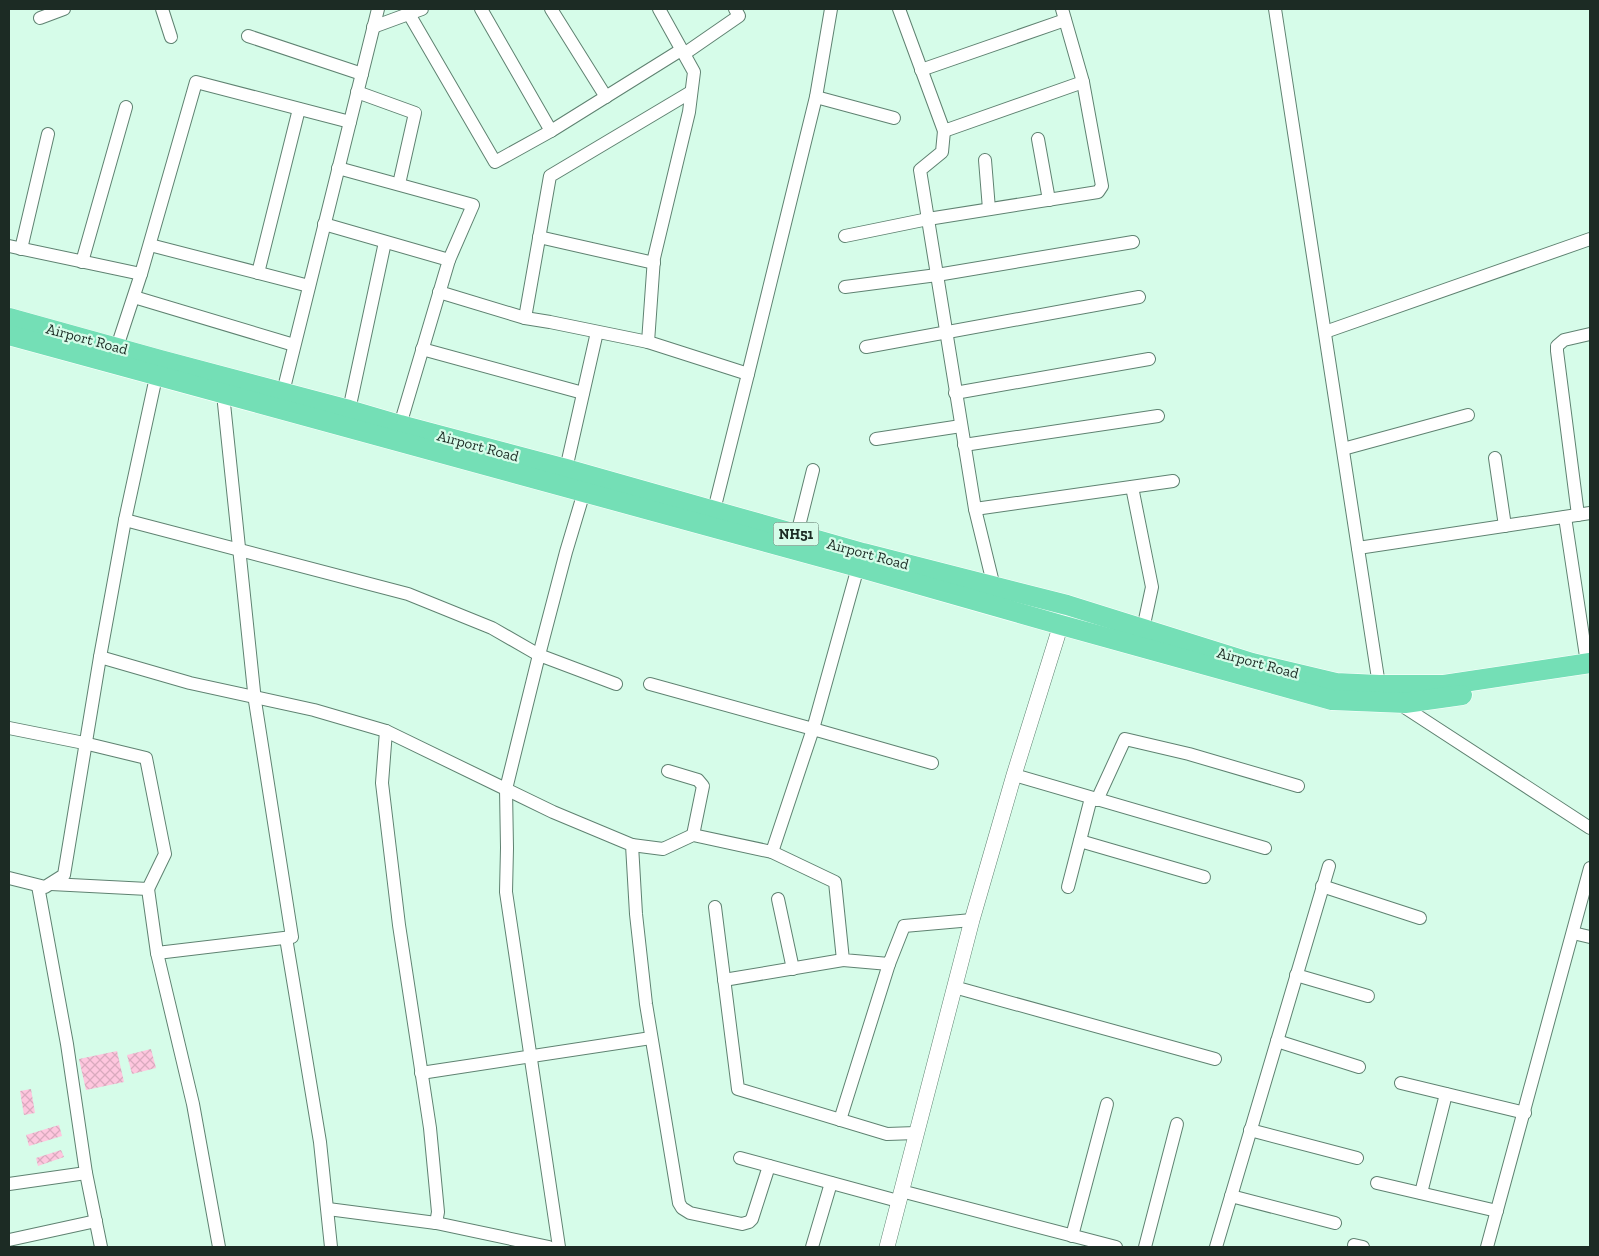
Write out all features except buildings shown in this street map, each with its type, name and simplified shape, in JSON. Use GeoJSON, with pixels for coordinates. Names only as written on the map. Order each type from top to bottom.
{"type":"FeatureCollection","features":[{"type":"Feature","properties":{"kind":"highway","name":"Airport Road"},"geometry":{"type":"LineString","coordinates":[[9,318],[566,469],[862,553],[1068,605],[1252,663],[1336,683],[1379,686],[1444,685],[1589,668]]}},
{"type":"Feature","properties":{"kind":"highway","name":"Airport Road"},"geometry":{"type":"LineString","coordinates":[[9,335],[156,377],[858,567],[1332,700],[1416,702],[1589,668]]}},
{"type":"Feature","properties":{"kind":"street"},"geometry":{"type":"LineString","coordinates":[[40,18],[64,9]]}},
{"type":"Feature","properties":{"kind":"street"},"geometry":{"type":"LineString","coordinates":[[162,9],[172,37]]}},
{"type":"Feature","properties":{"kind":"street"},"geometry":{"type":"LineString","coordinates":[[283,392],[378,9]]}},
{"type":"Feature","properties":{"kind":"street"},"geometry":{"type":"LineString","coordinates":[[374,27],[422,9]]}},
{"type":"Feature","properties":{"kind":"street"},"geometry":{"type":"LineString","coordinates":[[481,9],[551,131]]}},
{"type":"Feature","properties":{"kind":"street"},"geometry":{"type":"LineString","coordinates":[[648,342],[654,263],[689,112],[694,72],[659,9]]}},
{"type":"Feature","properties":{"kind":"street"},"geometry":{"type":"LineString","coordinates":[[714,510],[816,97],[831,9]]}},
{"type":"Feature","properties":{"kind":"street"},"geometry":{"type":"LineString","coordinates":[[900,9],[944,131],[942,152],[920,170],[975,509],[994,587]]}},
{"type":"Feature","properties":{"kind":"street"},"geometry":{"type":"LineString","coordinates":[[1275,9],[1379,686],[1398,703],[1590,828]]}},
{"type":"Feature","properties":{"kind":"street"},"geometry":{"type":"LineString","coordinates":[[553,10],[606,97]]}},
{"type":"Feature","properties":{"kind":"street"},"geometry":{"type":"LineString","coordinates":[[409,14],[495,162],[551,131],[682,52],[741,11]]}},
{"type":"Feature","properties":{"kind":"street"},"geometry":{"type":"LineString","coordinates":[[846,236],[928,219],[1091,194],[1098,192],[1102,186],[1083,82],[1064,14],[921,70]]}},
{"type":"Feature","properties":{"kind":"street"},"geometry":{"type":"LineString","coordinates":[[248,36],[362,74]]}},
{"type":"Feature","properties":{"kind":"street"},"geometry":{"type":"LineString","coordinates":[[117,347],[142,274],[196,82],[350,122]]}},
{"type":"Feature","properties":{"kind":"street"},"geometry":{"type":"LineString","coordinates":[[944,131],[1083,82]]}},
{"type":"Feature","properties":{"kind":"street"},"geometry":{"type":"LineString","coordinates":[[357,92],[415,113],[399,184]]}},
{"type":"Feature","properties":{"kind":"street"},"geometry":{"type":"LineString","coordinates":[[525,318],[550,176],[691,92]]}},
{"type":"Feature","properties":{"kind":"street"},"geometry":{"type":"LineString","coordinates":[[816,97],[894,118]]}},
{"type":"Feature","properties":{"kind":"street"},"geometry":{"type":"LineString","coordinates":[[82,262],[126,107]]}},
{"type":"Feature","properties":{"kind":"street"},"geometry":{"type":"LineString","coordinates":[[258,273],[299,109]]}},
{"type":"Feature","properties":{"kind":"street"},"geometry":{"type":"LineString","coordinates":[[48,134],[15,248],[142,274]]}},
{"type":"Feature","properties":{"kind":"street"},"geometry":{"type":"LineString","coordinates":[[1038,139],[1048,200]]}},
{"type":"Feature","properties":{"kind":"street"},"geometry":{"type":"LineString","coordinates":[[985,160],[989,209]]}},
{"type":"Feature","properties":{"kind":"street"},"geometry":{"type":"LineString","coordinates":[[338,168],[473,205],[449,260],[400,425]]}},
{"type":"Feature","properties":{"kind":"street"},"geometry":{"type":"LineString","coordinates":[[324,224],[449,260]]}},
{"type":"Feature","properties":{"kind":"street"},"geometry":{"type":"LineString","coordinates":[[539,237],[654,263]]}},
{"type":"Feature","properties":{"kind":"street"},"geometry":{"type":"LineString","coordinates":[[1325,332],[1590,239]]}},
{"type":"Feature","properties":{"kind":"street"},"geometry":{"type":"LineString","coordinates":[[349,410],[385,242]]}},
{"type":"Feature","properties":{"kind":"street"},"geometry":{"type":"LineString","coordinates":[[845,288],[937,275],[1133,242]]}},
{"type":"Feature","properties":{"kind":"street"},"geometry":{"type":"LineString","coordinates":[[150,245],[309,286]]}},
{"type":"Feature","properties":{"kind":"street"},"geometry":{"type":"LineString","coordinates":[[439,292],[525,318],[648,342],[748,374]]}},
{"type":"Feature","properties":{"kind":"street"},"geometry":{"type":"LineString","coordinates":[[134,297],[294,345]]}},
{"type":"Feature","properties":{"kind":"street"},"geometry":{"type":"LineString","coordinates":[[866,348],[1139,298]]}},
{"type":"Feature","properties":{"kind":"street"},"geometry":{"type":"LineString","coordinates":[[566,469],[597,332]]}},
{"type":"Feature","properties":{"kind":"street"},"geometry":{"type":"LineString","coordinates":[[1589,668],[1578,515],[1557,346],[1564,340],[1590,334]]}},
{"type":"Feature","properties":{"kind":"street"},"geometry":{"type":"LineString","coordinates":[[422,349],[583,393]]}},
{"type":"Feature","properties":{"kind":"street"},"geometry":{"type":"LineString","coordinates":[[956,393],[1149,359]]}},
{"type":"Feature","properties":{"kind":"street"},"geometry":{"type":"LineString","coordinates":[[9,878],[45,887],[64,875],[84,742],[125,520],[156,377]]}},
{"type":"Feature","properties":{"kind":"street"},"geometry":{"type":"LineString","coordinates":[[157,953],[292,937],[254,697],[223,394]]}},
{"type":"Feature","properties":{"kind":"street"},"geometry":{"type":"LineString","coordinates":[[1343,449],[1468,415]]}},
{"type":"Feature","properties":{"kind":"street"},"geometry":{"type":"LineString","coordinates":[[964,445],[1158,416]]}},
{"type":"Feature","properties":{"kind":"street"},"geometry":{"type":"LineString","coordinates":[[876,439],[961,426]]}},
{"type":"Feature","properties":{"kind":"street"},"geometry":{"type":"LineString","coordinates":[[1495,458],[1505,526]]}},
{"type":"Feature","properties":{"kind":"street"},"geometry":{"type":"LineString","coordinates":[[797,534],[813,470]]}},
{"type":"Feature","properties":{"kind":"street"},"geometry":{"type":"LineString","coordinates":[[975,509],[1173,481]]}},
{"type":"Feature","properties":{"kind":"street"},"geometry":{"type":"LineString","coordinates":[[1132,487],[1152,587],[1143,629]]}},
{"type":"Feature","properties":{"kind":"street"},"geometry":{"type":"LineString","coordinates":[[559,1247],[506,892],[506,790],[539,654],[584,492]]}},
{"type":"Feature","properties":{"kind":"street"},"geometry":{"type":"LineString","coordinates":[[1358,548],[1578,515]]}},
{"type":"Feature","properties":{"kind":"street"},"geometry":{"type":"LineString","coordinates":[[125,520],[408,594],[492,628],[539,654],[616,684]]}},
{"type":"Feature","properties":{"kind":"street"},"geometry":{"type":"LineString","coordinates":[[772,852],[814,729],[858,567]]}},
{"type":"Feature","properties":{"kind":"street"},"geometry":{"type":"LineString","coordinates":[[886,1247],[972,920],[1014,775],[1068,605]]}},
{"type":"Feature","properties":{"kind":"street"},"geometry":{"type":"LineString","coordinates":[[100,657],[190,684],[314,710],[386,732],[553,812],[632,845],[663,849],[693,836],[772,852],[834,882],[843,960]]}},
{"type":"Feature","properties":{"kind":"street"},"geometry":{"type":"LineString","coordinates":[[650,684],[932,763]]}},
{"type":"Feature","properties":{"kind":"street"},"geometry":{"type":"LineString","coordinates":[[9,728],[84,742],[146,758],[165,854],[148,889],[157,953],[193,1104],[219,1247]]}},
{"type":"Feature","properties":{"kind":"street"},"geometry":{"type":"LineString","coordinates":[[386,732],[382,784],[399,925],[430,1128],[438,1212],[436,1223]]}},
{"type":"Feature","properties":{"kind":"street"},"geometry":{"type":"LineString","coordinates":[[1068,887],[1080,841],[1094,799],[1125,739],[1189,754],[1298,786]]}},
{"type":"Feature","properties":{"kind":"street"},"geometry":{"type":"LineString","coordinates":[[668,771],[698,780],[703,786],[693,836]]}},
{"type":"Feature","properties":{"kind":"street"},"geometry":{"type":"LineString","coordinates":[[1014,775],[1265,848]]}},
{"type":"Feature","properties":{"kind":"street"},"geometry":{"type":"LineString","coordinates":[[1080,841],[1204,877]]}},
{"type":"Feature","properties":{"kind":"street"},"geometry":{"type":"LineString","coordinates":[[632,845],[636,914],[646,1004],[679,1203],[682,1208],[690,1213],[742,1224],[750,1222],[769,1166]]}},
{"type":"Feature","properties":{"kind":"street"},"geometry":{"type":"LineString","coordinates":[[1216,1247],[1329,866]]}},
{"type":"Feature","properties":{"kind":"street"},"geometry":{"type":"LineString","coordinates":[[1487,1247],[1590,868]]}},
{"type":"Feature","properties":{"kind":"street"},"geometry":{"type":"LineString","coordinates":[[51,884],[148,889]]}},
{"type":"Feature","properties":{"kind":"street"},"geometry":{"type":"LineString","coordinates":[[38,886],[67,1044],[86,1173],[101,1247]]}},
{"type":"Feature","properties":{"kind":"street"},"geometry":{"type":"LineString","coordinates":[[1322,886],[1420,918]]}},
{"type":"Feature","properties":{"kind":"street"},"geometry":{"type":"LineString","coordinates":[[778,899],[793,968]]}},
{"type":"Feature","properties":{"kind":"street"},"geometry":{"type":"LineString","coordinates":[[715,907],[738,1089],[887,1134],[916,1133]]}},
{"type":"Feature","properties":{"kind":"street"},"geometry":{"type":"LineString","coordinates":[[840,1120],[889,964],[904,926],[972,920]]}},
{"type":"Feature","properties":{"kind":"street"},"geometry":{"type":"LineString","coordinates":[[1573,933],[1590,937]]}},
{"type":"Feature","properties":{"kind":"street"},"geometry":{"type":"LineString","coordinates":[[286,938],[318,1132],[331,1247]]}},
{"type":"Feature","properties":{"kind":"street"},"geometry":{"type":"LineString","coordinates":[[724,980],[843,960],[889,964]]}},
{"type":"Feature","properties":{"kind":"street"},"geometry":{"type":"LineString","coordinates":[[1296,975],[1368,996]]}},
{"type":"Feature","properties":{"kind":"street"},"geometry":{"type":"LineString","coordinates":[[954,987],[1215,1059]]}},
{"type":"Feature","properties":{"kind":"street"},"geometry":{"type":"LineString","coordinates":[[421,1073],[651,1038]]}},
{"type":"Feature","properties":{"kind":"street"},"geometry":{"type":"LineString","coordinates":[[1277,1041],[1359,1067]]}},
{"type":"Feature","properties":{"kind":"street"},"geometry":{"type":"LineString","coordinates":[[1401,1083],[1524,1113]]}},
{"type":"Feature","properties":{"kind":"street"},"geometry":{"type":"LineString","coordinates":[[1421,1193],[1446,1094]]}},
{"type":"Feature","properties":{"kind":"street"},"geometry":{"type":"LineString","coordinates":[[1072,1236],[1107,1104]]}},
{"type":"Feature","properties":{"kind":"street"},"geometry":{"type":"LineString","coordinates":[[1144,1247],[1177,1124]]}},
{"type":"Feature","properties":{"kind":"street"},"geometry":{"type":"LineString","coordinates":[[1250,1130],[1356,1158]]}},
{"type":"Feature","properties":{"kind":"street"},"geometry":{"type":"LineString","coordinates":[[740,1158],[831,1183],[900,1196],[1072,1236],[1110,1247]]}},
{"type":"Feature","properties":{"kind":"street"},"geometry":{"type":"LineString","coordinates":[[9,1184],[86,1173]]}},
{"type":"Feature","properties":{"kind":"street"},"geometry":{"type":"LineString","coordinates":[[812,1247],[831,1183]]}},
{"type":"Feature","properties":{"kind":"street"},"geometry":{"type":"LineString","coordinates":[[1377,1183],[1497,1212]]}},
{"type":"Feature","properties":{"kind":"street"},"geometry":{"type":"LineString","coordinates":[[1231,1196],[1335,1223]]}},
{"type":"Feature","properties":{"kind":"street"},"geometry":{"type":"LineString","coordinates":[[328,1209],[436,1223],[549,1247]]}},
{"type":"Feature","properties":{"kind":"street"},"geometry":{"type":"LineString","coordinates":[[9,1240],[96,1221]]}}]}
